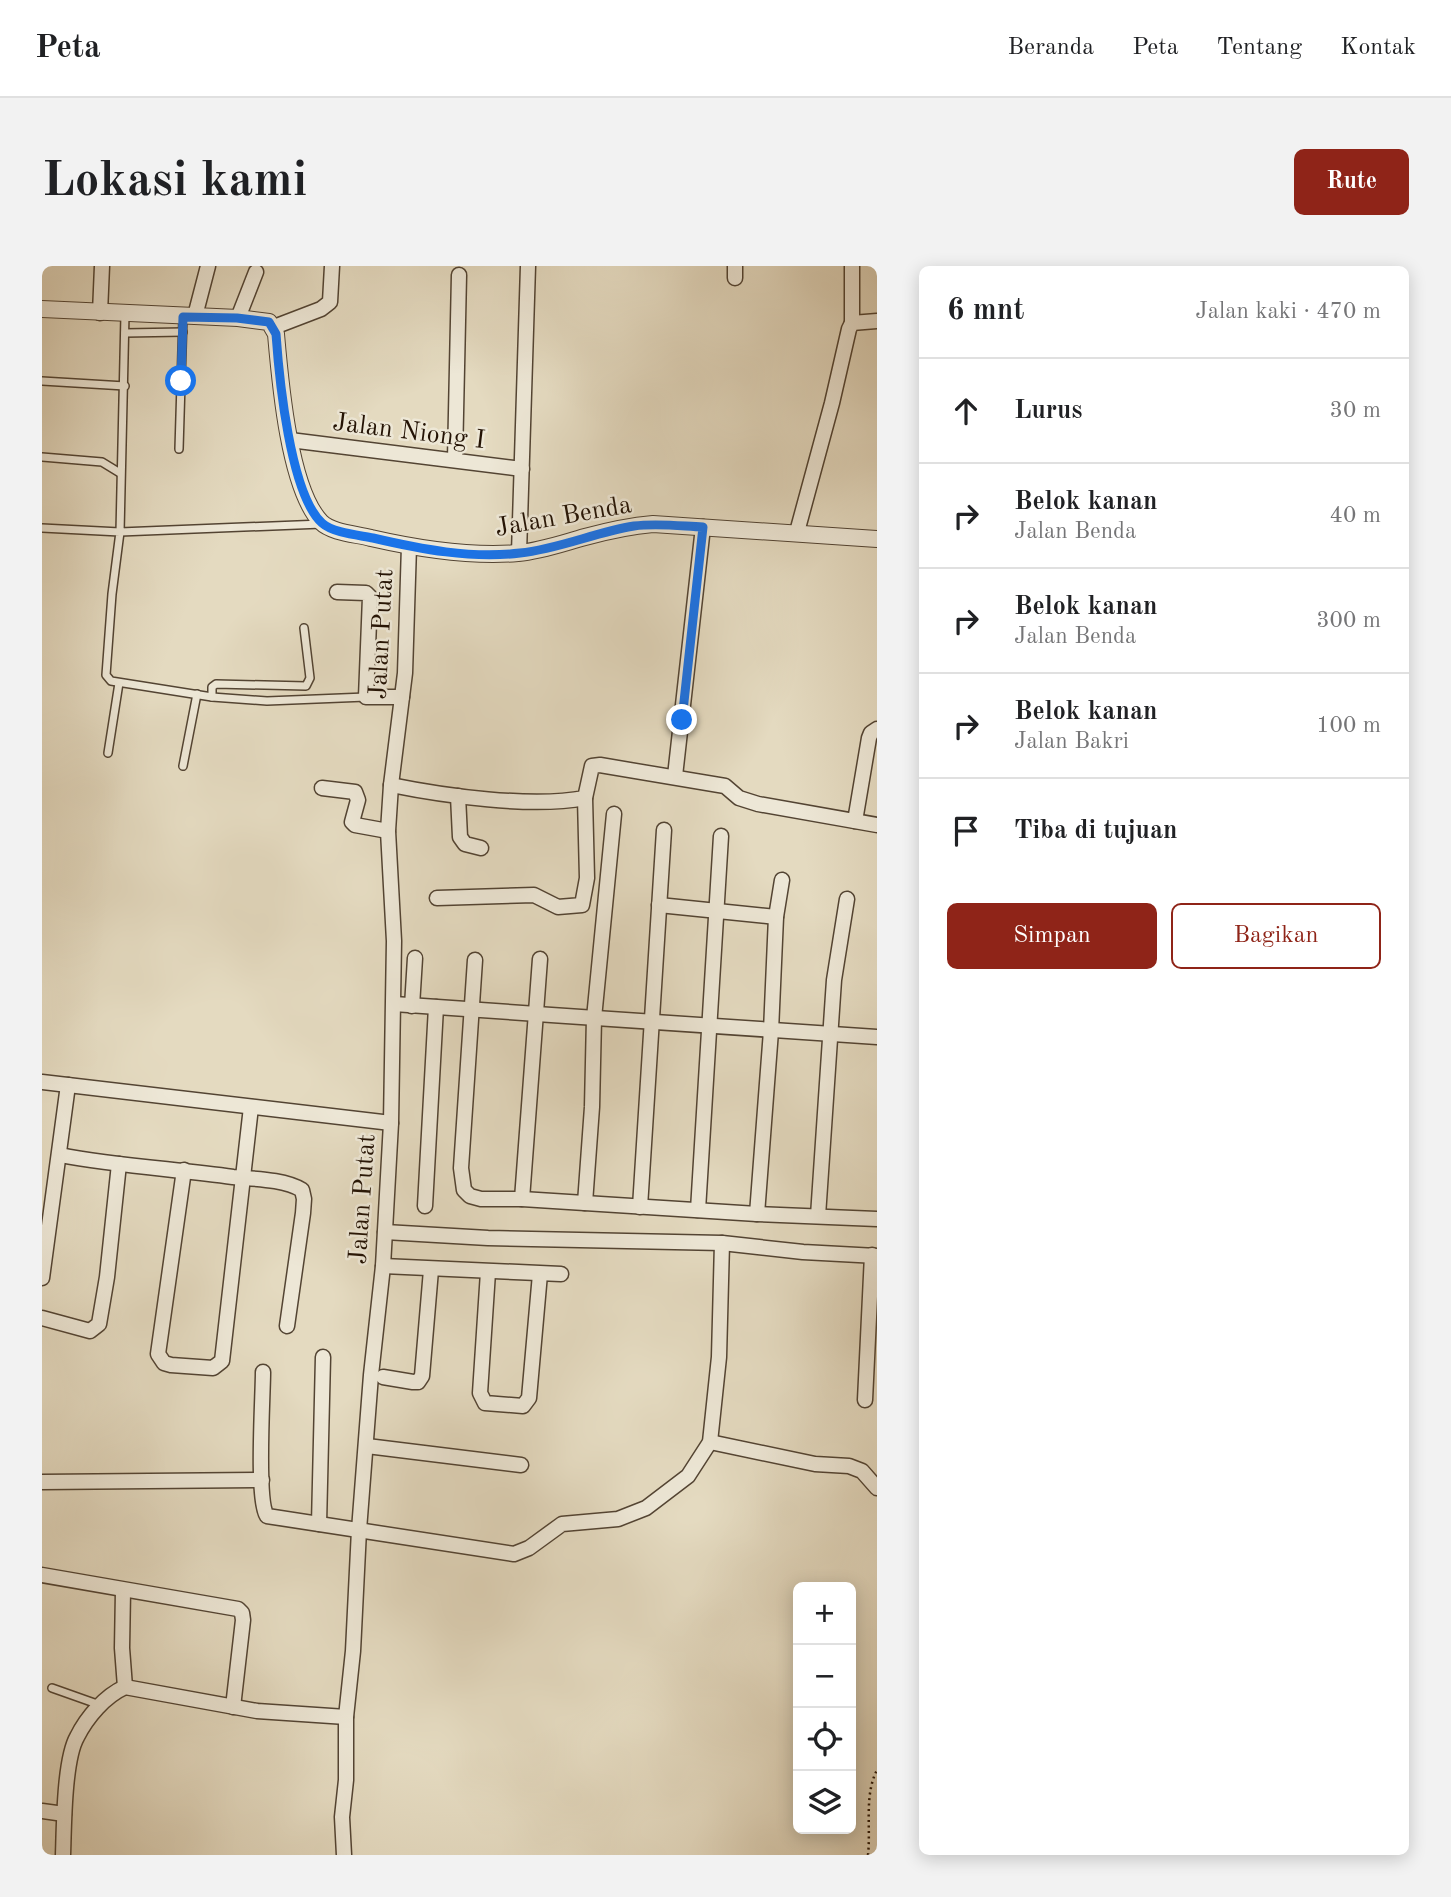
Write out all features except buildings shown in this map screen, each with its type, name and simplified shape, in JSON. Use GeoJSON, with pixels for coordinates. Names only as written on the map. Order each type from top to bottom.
{"type":"FeatureCollection","features":[{"type":"Feature","properties":{"kind":"street"},"geometry":{"type":"LineString","coordinates":[[100,313],[102,266]]}},
{"type":"Feature","properties":{"kind":"street"},"geometry":{"type":"LineString","coordinates":[[187,322],[208,266]]}},
{"type":"Feature","properties":{"kind":"street"},"geometry":{"type":"LineString","coordinates":[[274,327],[321,309],[330,302],[332,266]]}},
{"type":"Feature","properties":{"kind":"street"},"geometry":{"type":"LineString","coordinates":[[519,553],[528,266]]}},
{"type":"Feature","properties":{"kind":"street"},"geometry":{"type":"LineString","coordinates":[[797,532],[852,323],[852,266]]}},
{"type":"Feature","properties":{"kind":"street"},"geometry":{"type":"LineString","coordinates":[[237,318],[256,272]]}},
{"type":"Feature","properties":{"kind":"street"},"geometry":{"type":"LineString","coordinates":[[455,459],[459,275]]}},
{"type":"Feature","properties":{"kind":"street"},"geometry":{"type":"LineString","coordinates":[[42,309],[125,314],[187,322],[237,318],[263,320],[274,327]]}},
{"type":"Feature","properties":{"kind":"street"},"geometry":{"type":"LineString","coordinates":[[852,323],[877,321]]}},
{"type":"Feature","properties":{"kind":"street"},"geometry":{"type":"LineString","coordinates":[[274,327],[280,382],[300,482],[310,506],[323,524]]}},
{"type":"Feature","properties":{"kind":"street","name":"Jalan Niong I"},"geometry":{"type":"LineString","coordinates":[[290,440],[522,469]]}},
{"type":"Feature","properties":{"kind":"street","name":"Jalan Benda"},"geometry":{"type":"LineString","coordinates":[[323,524],[337,530],[409,546],[469,554],[519,553],[632,526],[653,524],[877,539]]}},
{"type":"Feature","properties":{"kind":"street"},"geometry":{"type":"LineString","coordinates":[[675,776],[703,527]]}},
{"type":"Feature","properties":{"kind":"street","name":"Jalan Putat"},"geometry":{"type":"LineString","coordinates":[[344,1855],[342,1817],[346,1780],[346,1717],[373,1349],[383,1266],[391,1123],[394,941],[388,831],[402,697],[409,546]]}},
{"type":"Feature","properties":{"kind":"street"},"geometry":{"type":"LineString","coordinates":[[337,592],[366,593],[370,597],[366,697],[402,697]]}},
{"type":"Feature","properties":{"kind":"street"},"geometry":{"type":"LineString","coordinates":[[855,821],[869,738],[877,729]]}},
{"type":"Feature","properties":{"kind":"street"},"geometry":{"type":"LineString","coordinates":[[436,898],[534,895],[558,907],[582,905],[587,878],[585,798],[592,766],[675,776],[725,786],[739,798],[758,804],[877,825]]}},
{"type":"Feature","properties":{"kind":"street"},"geometry":{"type":"LineString","coordinates":[[391,785],[458,796],[539,800],[585,798]]}},
{"type":"Feature","properties":{"kind":"street"},"geometry":{"type":"LineString","coordinates":[[322,788],[355,792],[358,800],[352,822],[355,825],[388,831]]}},
{"type":"Feature","properties":{"kind":"street"},"geometry":{"type":"LineString","coordinates":[[458,796],[460,837],[465,844],[481,848]]}},
{"type":"Feature","properties":{"kind":"street"},"geometry":{"type":"LineString","coordinates":[[585,1203],[592,1107],[594,1018],[614,814]]}},
{"type":"Feature","properties":{"kind":"street"},"geometry":{"type":"LineString","coordinates":[[640,1207],[664,830]]}},
{"type":"Feature","properties":{"kind":"street"},"geometry":{"type":"LineString","coordinates":[[698,1210],[721,836]]}},
{"type":"Feature","properties":{"kind":"street"},"geometry":{"type":"LineString","coordinates":[[758,1214],[776,917],[782,880]]}},
{"type":"Feature","properties":{"kind":"street"},"geometry":{"type":"LineString","coordinates":[[818,1216],[834,980],[847,899]]}},
{"type":"Feature","properties":{"kind":"street"},"geometry":{"type":"LineString","coordinates":[[659,905],[776,917]]}},
{"type":"Feature","properties":{"kind":"street"},"geometry":{"type":"LineString","coordinates":[[412,1006],[415,958]]}},
{"type":"Feature","properties":{"kind":"street"},"geometry":{"type":"LineString","coordinates":[[475,960],[462,1181],[464,1190],[470,1196],[481,1199],[877,1219]]}},
{"type":"Feature","properties":{"kind":"street"},"geometry":{"type":"LineString","coordinates":[[522,1199],[540,960]]}},
{"type":"Feature","properties":{"kind":"street"},"geometry":{"type":"LineString","coordinates":[[394,1004],[650,1024],[877,1037]]}},
{"type":"Feature","properties":{"kind":"street"},"geometry":{"type":"LineString","coordinates":[[425,1206],[436,1007]]}},
{"type":"Feature","properties":{"kind":"street"},"geometry":{"type":"LineString","coordinates":[[42,1082],[391,1123]]}},
{"type":"Feature","properties":{"kind":"street"},"geometry":{"type":"LineString","coordinates":[[42,1278],[68,1085]]}},
{"type":"Feature","properties":{"kind":"street"},"geometry":{"type":"LineString","coordinates":[[184,1170],[158,1354],[164,1363],[171,1365],[213,1368],[222,1361],[251,1107]]}},
{"type":"Feature","properties":{"kind":"street"},"geometry":{"type":"LineString","coordinates":[[60,1155],[294,1185],[302,1190],[303,1213],[286,1326]]}},
{"type":"Feature","properties":{"kind":"street"},"geometry":{"type":"LineString","coordinates":[[42,1318],[90,1331],[99,1324],[107,1277],[119,1164]]}},
{"type":"Feature","properties":{"kind":"street"},"geometry":{"type":"LineString","coordinates":[[385,1232],[488,1238],[723,1243],[803,1252],[874,1255],[865,1400]]}},
{"type":"Feature","properties":{"kind":"street"},"geometry":{"type":"LineString","coordinates":[[263,1372],[262,1480],[264,1511],[267,1516],[514,1554],[529,1548],[562,1524],[618,1519],[646,1508],[688,1476],[710,1442],[719,1357],[723,1243]]}},
{"type":"Feature","properties":{"kind":"street"},"geometry":{"type":"LineString","coordinates":[[383,1266],[561,1274]]}},
{"type":"Feature","properties":{"kind":"street"},"geometry":{"type":"LineString","coordinates":[[383,1377],[418,1382],[422,1376],[431,1270]]}},
{"type":"Feature","properties":{"kind":"street"},"geometry":{"type":"LineString","coordinates":[[488,1272],[483,1332],[482,1398],[485,1403],[523,1406],[528,1398],[540,1274]]}},
{"type":"Feature","properties":{"kind":"street"},"geometry":{"type":"LineString","coordinates":[[319,1524],[323,1357]]}},
{"type":"Feature","properties":{"kind":"street"},"geometry":{"type":"LineString","coordinates":[[710,1442],[815,1464],[849,1466],[862,1471],[877,1488]]}},
{"type":"Feature","properties":{"kind":"street"},"geometry":{"type":"LineString","coordinates":[[367,1446],[521,1465]]}},
{"type":"Feature","properties":{"kind":"street"},"geometry":{"type":"LineString","coordinates":[[42,1482],[262,1480]]}},
{"type":"Feature","properties":{"kind":"street"},"geometry":{"type":"LineString","coordinates":[[42,1575],[238,1609],[242,1613],[243,1629],[233,1707]]}},
{"type":"Feature","properties":{"kind":"street"},"geometry":{"type":"LineString","coordinates":[[123,1591],[122,1648],[125,1688]]}},
{"type":"Feature","properties":{"kind":"street"},"geometry":{"type":"LineString","coordinates":[[63,1855],[64,1814],[72,1752],[77,1737],[100,1705],[113,1693],[125,1688],[233,1707],[346,1717]]}},
{"type":"Feature","properties":{"kind":"street"},"geometry":{"type":"LineString","coordinates":[[42,1811],[64,1814]]}},
{"type":"Feature","properties":{"kind":"lane"},"geometry":{"type":"LineString","coordinates":[[125,314],[120,532],[106,675],[111,681],[119,683],[212,697],[267,701],[366,697]]}},
{"type":"Feature","properties":{"kind":"lane"},"geometry":{"type":"LineString","coordinates":[[125,333],[187,322],[179,449]]}},
{"type":"Feature","properties":{"kind":"lane"},"geometry":{"type":"LineString","coordinates":[[42,381],[125,386]]}},
{"type":"Feature","properties":{"kind":"lane"},"geometry":{"type":"LineString","coordinates":[[42,457],[102,462],[120,473]]}},
{"type":"Feature","properties":{"kind":"lane"},"geometry":{"type":"LineString","coordinates":[[42,528],[120,532],[323,524]]}},
{"type":"Feature","properties":{"kind":"lane"},"geometry":{"type":"LineString","coordinates":[[212,697],[212,687],[216,684],[306,686],[310,678],[304,628]]}},
{"type":"Feature","properties":{"kind":"lane"},"geometry":{"type":"LineString","coordinates":[[108,754],[119,683]]}},
{"type":"Feature","properties":{"kind":"lane"},"geometry":{"type":"LineString","coordinates":[[183,766],[197,694]]}},
{"type":"Feature","properties":{"kind":"lane"},"geometry":{"type":"LineString","coordinates":[[52,1688],[100,1705]]}},
{"type":"Feature","properties":{"kind":"path"},"geometry":{"type":"LineString","coordinates":[[868,1855],[869,1804],[872,1780],[877,1770]]}},
{"type":"Feature","properties":{"kind":"route"},"geometry":{"type":"LineString","coordinates":[[181,381],[183,317],[237,318],[269,322],[276,334],[285,419],[300,482],[310,506],[323,524],[337,530],[409,546],[469,554],[539,550],[632,526],[653,524],[703,527],[682,720]]}}]}
